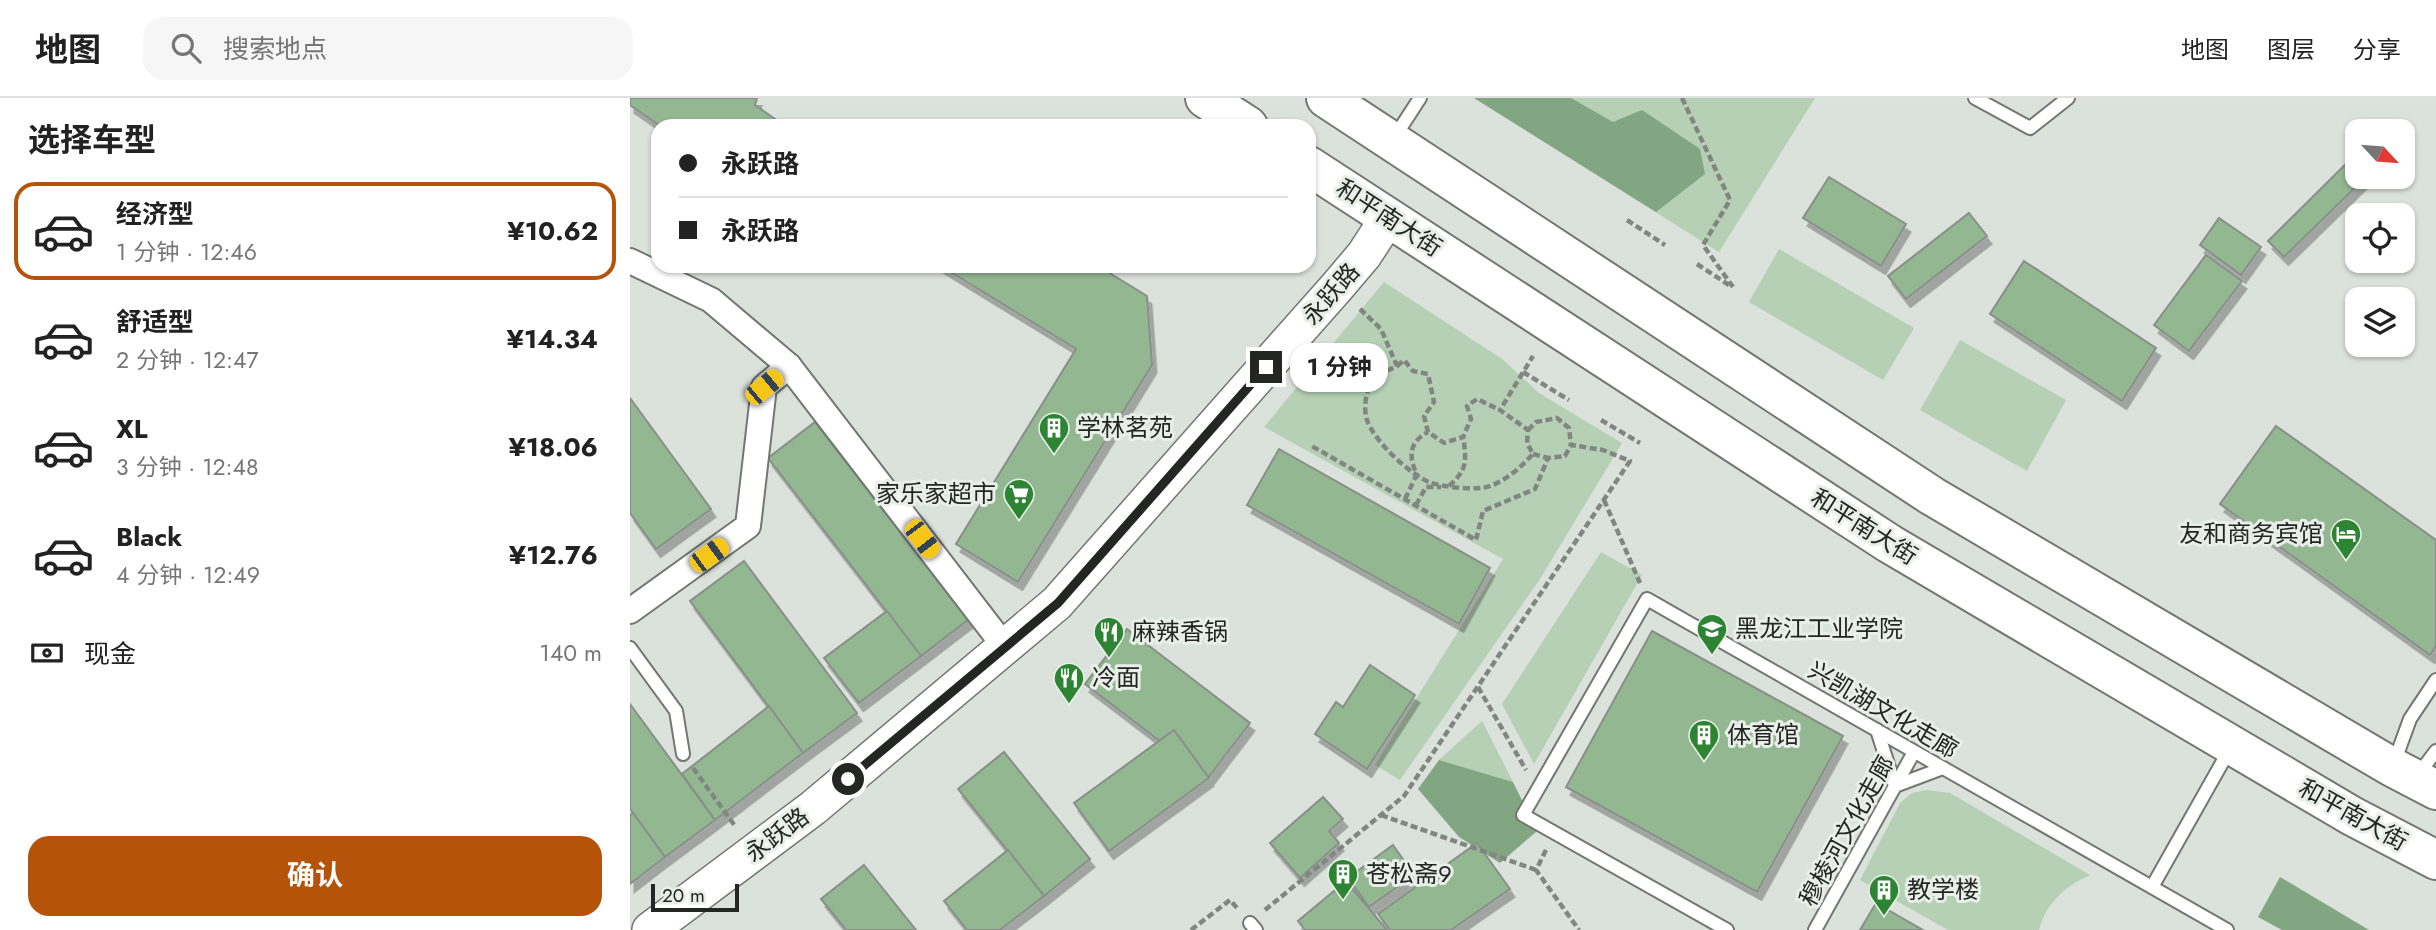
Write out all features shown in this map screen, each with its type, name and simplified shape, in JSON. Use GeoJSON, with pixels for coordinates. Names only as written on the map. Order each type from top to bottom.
{"type":"FeatureCollection","features":[{"type":"Feature","properties":{"kind":"main road"},"geometry":{"type":"LineString","coordinates":[[1205,98],[1237,119]]}},
{"type":"Feature","properties":{"kind":"main road"},"geometry":{"type":"LineString","coordinates":[[1326,98],[1931,496],[2420,772]]}},
{"type":"Feature","properties":{"kind":"main road","name":"和平南大街"},"geometry":{"type":"LineString","coordinates":[[1316,171],[1890,544],[2351,816],[2436,860]]}},
{"type":"Feature","properties":{"kind":"street","name":"永跃路"},"geometry":{"type":"LineString","coordinates":[[650,930],[813,808],[1058,603],[1336,288],[1364,255],[1388,218]]}},
{"type":"Feature","properties":{"kind":"street"},"geometry":{"type":"LineString","coordinates":[[630,261],[651,271]]}},
{"type":"Feature","properties":{"kind":"street"},"geometry":{"type":"LineString","coordinates":[[655,273],[711,300],[789,366],[1005,647]]}},
{"type":"Feature","properties":{"kind":"street"},"geometry":{"type":"LineString","coordinates":[[630,611],[748,526],[764,387],[789,366]]}},
{"type":"Feature","properties":{"kind":"lane"},"geometry":{"type":"LineString","coordinates":[[1392,142],[1420,98]]}},
{"type":"Feature","properties":{"kind":"lane"},"geometry":{"type":"LineString","coordinates":[[1975,98],[2030,128],[2068,98]]}},
{"type":"Feature","properties":{"kind":"lane"},"geometry":{"type":"LineString","coordinates":[[1647,600],[1522,815],[1727,930]]}},
{"type":"Feature","properties":{"kind":"lane","name":"兴凯湖文化走廊"},"geometry":{"type":"LineString","coordinates":[[1647,600],[2227,930]]}},
{"type":"Feature","properties":{"kind":"lane"},"geometry":{"type":"LineString","coordinates":[[630,648],[676,711],[682,754]]}},
{"type":"Feature","properties":{"kind":"lane"},"geometry":{"type":"LineString","coordinates":[[2420,772],[2410,719],[2436,680]]}},
{"type":"Feature","properties":{"kind":"lane"},"geometry":{"type":"LineString","coordinates":[[1877,730],[1895,786],[1943,768]]}},
{"type":"Feature","properties":{"kind":"lane"},"geometry":{"type":"LineString","coordinates":[[2151,887],[2232,746]]}},
{"type":"Feature","properties":{"kind":"lane","name":"穆棱河文化走廊"},"geometry":{"type":"LineString","coordinates":[[1815,930],[1914,752]]}},
{"type":"Feature","properties":{"kind":"path"},"geometry":{"type":"LineString","coordinates":[[1682,98],[1730,200],[1703,245],[1733,287],[1697,264]]}},
{"type":"Feature","properties":{"kind":"path"},"geometry":{"type":"LineString","coordinates":[[1627,220],[1665,245]]}},
{"type":"Feature","properties":{"kind":"path"},"geometry":{"type":"LineString","coordinates":[[1336,288],[1381,329],[1397,366]]}},
{"type":"Feature","properties":{"kind":"path"},"geometry":{"type":"LineString","coordinates":[[1500,410],[1533,356]]}},
{"type":"Feature","properties":{"kind":"path"},"geometry":{"type":"LineString","coordinates":[[1450,486],[1430,482],[1383,446],[1366,419],[1366,391],[1375,377],[1404,360],[1413,370],[1428,373],[1434,402],[1424,416],[1428,432],[1444,443],[1463,438]]}},
{"type":"Feature","properties":{"kind":"path"},"geometry":{"type":"LineString","coordinates":[[1523,373],[1569,400]]}},
{"type":"Feature","properties":{"kind":"path"},"geometry":{"type":"LineString","coordinates":[[1450,486],[1464,472],[1466,453],[1463,438],[1471,419],[1467,406],[1477,399],[1500,410],[1528,430]]}},
{"type":"Feature","properties":{"kind":"path"},"geometry":{"type":"LineString","coordinates":[[1557,418],[1569,428],[1571,445],[1565,456],[1548,458],[1533,454],[1527,443],[1528,430],[1535,422],[1557,418]]}},
{"type":"Feature","properties":{"kind":"path"},"geometry":{"type":"LineString","coordinates":[[1601,420],[1640,443]]}},
{"type":"Feature","properties":{"kind":"path"},"geometry":{"type":"LineString","coordinates":[[1418,474],[1410,460],[1412,447],[1428,432]]}},
{"type":"Feature","properties":{"kind":"path"},"geometry":{"type":"LineString","coordinates":[[1310,445],[1476,540],[1483,511],[1535,489],[1548,458]]}},
{"type":"Feature","properties":{"kind":"path"},"geometry":{"type":"LineString","coordinates":[[1191,930],[1230,900],[1253,926],[1404,796],[1630,461],[1603,450],[1571,445]]}},
{"type":"Feature","properties":{"kind":"path"},"geometry":{"type":"LineString","coordinates":[[1416,505],[1426,487],[1489,487],[1516,472],[1533,454]]}},
{"type":"Feature","properties":{"kind":"path"},"geometry":{"type":"LineString","coordinates":[[1405,499],[1418,474]]}},
{"type":"Feature","properties":{"kind":"path"},"geometry":{"type":"LineString","coordinates":[[1604,499],[1647,600]]}},
{"type":"Feature","properties":{"kind":"path"},"geometry":{"type":"LineString","coordinates":[[1478,687],[1537,789]]}},
{"type":"Feature","properties":{"kind":"path"},"geometry":{"type":"LineString","coordinates":[[682,754],[754,852]]}},
{"type":"Feature","properties":{"kind":"path"},"geometry":{"type":"LineString","coordinates":[[1381,815],[1536,870],[1579,930]]}},
{"type":"Feature","properties":{"kind":"path"},"geometry":{"type":"LineString","coordinates":[[1536,870],[1555,834]]}},
{"type":"Feature","properties":{"kind":"green space"},"geometry":{"type":"Polygon","coordinates":[[[1474,98],[1815,98],[1719,252],[1474,98]]]}},
{"type":"Feature","properties":{"kind":"green space"},"geometry":{"type":"Polygon","coordinates":[[[1474,98],[1571,98],[1613,122],[1642,110],[1700,149],[1705,174],[1656,212],[1474,98]]]}},
{"type":"Feature","properties":{"kind":"green space"},"geometry":{"type":"Polygon","coordinates":[[[1779,249],[1914,328],[1883,380],[1749,302],[1779,249]]]}},
{"type":"Feature","properties":{"kind":"green space"},"geometry":{"type":"Polygon","coordinates":[[[1384,282],[1502,359],[1539,393],[1622,443],[1540,579],[1400,780],[1375,765],[1503,559],[1264,427],[1384,282]]]}},
{"type":"Feature","properties":{"kind":"green space"},"geometry":{"type":"Polygon","coordinates":[[[1960,340],[2066,400],[2027,471],[1920,410],[1960,340]]]}},
{"type":"Feature","properties":{"kind":"green space"},"geometry":{"type":"Polygon","coordinates":[[[1601,552],[1642,575],[1534,764],[1502,704],[1601,552]]]}},
{"type":"Feature","properties":{"kind":"green space"},"geometry":{"type":"Polygon","coordinates":[[[1482,721],[1513,782],[1439,760],[1482,721]]]}},
{"type":"Feature","properties":{"kind":"green space"},"geometry":{"type":"Polygon","coordinates":[[[1439,760],[1513,782],[1537,831],[1500,863],[1459,837],[1418,789],[1439,760]]]}},
{"type":"Feature","properties":{"kind":"green space"},"geometry":{"type":"Polygon","coordinates":[[[1927,790],[1950,793],[2090,875],[2072,884],[2058,897],[2046,912],[2039,930],[1948,930],[1860,880],[1900,803],[1912,793],[1927,790]]]}},
{"type":"Feature","properties":{"kind":"green space"},"geometry":{"type":"Polygon","coordinates":[[[2280,877],[2369,930],[2282,930],[2258,917],[2280,877]]]}},
{"type":"Feature","properties":{"kind":"building"},"geometry":{"type":"Polygon","coordinates":[[[630,98],[757,98],[755,105],[775,119],[651,120],[630,105],[630,98]]]}},
{"type":"Feature","properties":{"kind":"building"},"geometry":{"type":"Polygon","coordinates":[[[2345,165],[2345,189],[2354,189],[2284,257],[2268,241],[2345,165]]]}},
{"type":"Feature","properties":{"kind":"building"},"geometry":{"type":"Polygon","coordinates":[[[1829,177],[1906,224],[1881,266],[1803,218],[1829,177]]]}},
{"type":"Feature","properties":{"kind":"building"},"geometry":{"type":"Polygon","coordinates":[[[1969,213],[1987,236],[1906,299],[1888,276],[1969,213]]]}},
{"type":"Feature","properties":{"kind":"building"},"geometry":{"type":"Polygon","coordinates":[[[2219,218],[2261,247],[2241,275],[2200,245],[2219,218]]]}},
{"type":"Feature","properties":{"kind":"building"},"geometry":{"type":"Polygon","coordinates":[[[2206,255],[2242,281],[2189,351],[2154,325],[2206,255]]]}},
{"type":"Feature","properties":{"kind":"building"},"geometry":{"type":"Polygon","coordinates":[[[2024,261],[2156,348],[2122,401],[1990,314],[2024,261]]]}},
{"type":"Feature","properties":{"kind":"building","name":"学林茗苑"},"geometry":{"type":"Polygon","coordinates":[[[952,273],[1109,273],[1147,296],[1152,365],[1018,582],[956,544],[1076,349],[952,273]]]}},
{"type":"Feature","properties":{"kind":"building"},"geometry":{"type":"Polygon","coordinates":[[[630,398],[711,509],[656,549],[630,513],[630,398]]]}},
{"type":"Feature","properties":{"kind":"building"},"geometry":{"type":"Polygon","coordinates":[[[815,422],[968,620],[921,656],[768,458],[815,422]]]}},
{"type":"Feature","properties":{"kind":"building"},"geometry":{"type":"Polygon","coordinates":[[[2276,426],[2436,540],[2436,646],[2430,655],[2220,504],[2276,426]]]}},
{"type":"Feature","properties":{"kind":"building"},"geometry":{"type":"Polygon","coordinates":[[[1279,449],[1490,568],[1459,624],[1247,505],[1279,449]]]}},
{"type":"Feature","properties":{"kind":"building"},"geometry":{"type":"Polygon","coordinates":[[[744,561],[857,713],[803,753],[690,601],[744,561]]]}},
{"type":"Feature","properties":{"kind":"building"},"geometry":{"type":"Polygon","coordinates":[[[887,611],[921,656],[859,703],[824,658],[887,611]]]}},
{"type":"Feature","properties":{"kind":"building"},"geometry":{"type":"Polygon","coordinates":[[[1127,629],[1250,723],[1208,778],[1085,684],[1127,629]]]}},
{"type":"Feature","properties":{"kind":"building","name":"体育馆"},"geometry":{"type":"Polygon","coordinates":[[[1652,631],[1843,736],[1757,892],[1566,787],[1652,631]]]}},
{"type":"Feature","properties":{"kind":"building"},"geometry":{"type":"Polygon","coordinates":[[[1370,665],[1415,695],[1367,769],[1315,734],[1336,702],[1343,707],[1370,665]]]}},
{"type":"Feature","properties":{"kind":"building"},"geometry":{"type":"Polygon","coordinates":[[[630,704],[715,820],[665,857],[630,809],[630,704]]]}},
{"type":"Feature","properties":{"kind":"building"},"geometry":{"type":"Polygon","coordinates":[[[769,706],[803,753],[715,820],[682,774],[769,706]]]}},
{"type":"Feature","properties":{"kind":"building"},"geometry":{"type":"Polygon","coordinates":[[[1174,730],[1209,778],[1109,851],[1074,803],[1174,730]]]}},
{"type":"Feature","properties":{"kind":"building"},"geometry":{"type":"Polygon","coordinates":[[[1004,752],[1090,859],[1044,896],[958,789],[1004,752]]]}},
{"type":"Feature","properties":{"kind":"building"},"geometry":{"type":"Polygon","coordinates":[[[1323,797],[1343,819],[1329,831],[1339,843],[1300,878],[1270,843],[1323,797]]]}},
{"type":"Feature","properties":{"kind":"building"},"geometry":{"type":"Polygon","coordinates":[[[633,813],[665,857],[630,884],[630,815],[633,813]]]}},
{"type":"Feature","properties":{"kind":"building"},"geometry":{"type":"Polygon","coordinates":[[[1477,843],[1510,889],[1451,930],[1390,930],[1378,914],[1477,843]]]}},
{"type":"Feature","properties":{"kind":"building"},"geometry":{"type":"Polygon","coordinates":[[[1393,845],[1414,875],[1369,907],[1348,878],[1393,845]]]}},
{"type":"Feature","properties":{"kind":"building"},"geometry":{"type":"Polygon","coordinates":[[[1008,850],[1044,896],[1000,930],[967,930],[944,901],[1008,850]]]}},
{"type":"Feature","properties":{"kind":"building"},"geometry":{"type":"Polygon","coordinates":[[[864,865],[916,930],[846,930],[821,899],[864,865]]]}},
{"type":"Feature","properties":{"kind":"building","name":"苍松斋9"},"geometry":{"type":"Polygon","coordinates":[[[1346,881],[1387,930],[1305,930],[1298,921],[1346,881]]]}},
{"type":"Feature","properties":{"kind":"building","name":"教学楼"},"geometry":{"type":"Polygon","coordinates":[[[1876,903],[1923,930],[1860,930],[1876,903]]]}},
{"type":"Feature","properties":{"kind":"place","name":"学林茗苑"},"geometry":{"type":"Point","coordinates":[1054,455]}},
{"type":"Feature","properties":{"kind":"place","name":"家乐家超市"},"geometry":{"type":"Point","coordinates":[1019,521]}},
{"type":"Feature","properties":{"kind":"place","name":"友和商务宾馆"},"geometry":{"type":"Point","coordinates":[2346,561]}},
{"type":"Feature","properties":{"kind":"place","name":"黑龙江工业学院"},"geometry":{"type":"Point","coordinates":[1712,656]}},
{"type":"Feature","properties":{"kind":"place","name":"麻辣香锅"},"geometry":{"type":"Point","coordinates":[1109,659]}},
{"type":"Feature","properties":{"kind":"place","name":"冷面"},"geometry":{"type":"Point","coordinates":[1069,705]}},
{"type":"Feature","properties":{"kind":"place","name":"体育馆"},"geometry":{"type":"Point","coordinates":[1704,762]}},
{"type":"Feature","properties":{"kind":"place","name":"苍松斋9"},"geometry":{"type":"Point","coordinates":[1343,901]}},
{"type":"Feature","properties":{"kind":"place","name":"教学楼"},"geometry":{"type":"Point","coordinates":[1884,917]}},
{"type":"Feature","properties":{"kind":"route"},"geometry":{"type":"LineString","coordinates":[[848,779],[1058,603],[1266,367]]}}]}
